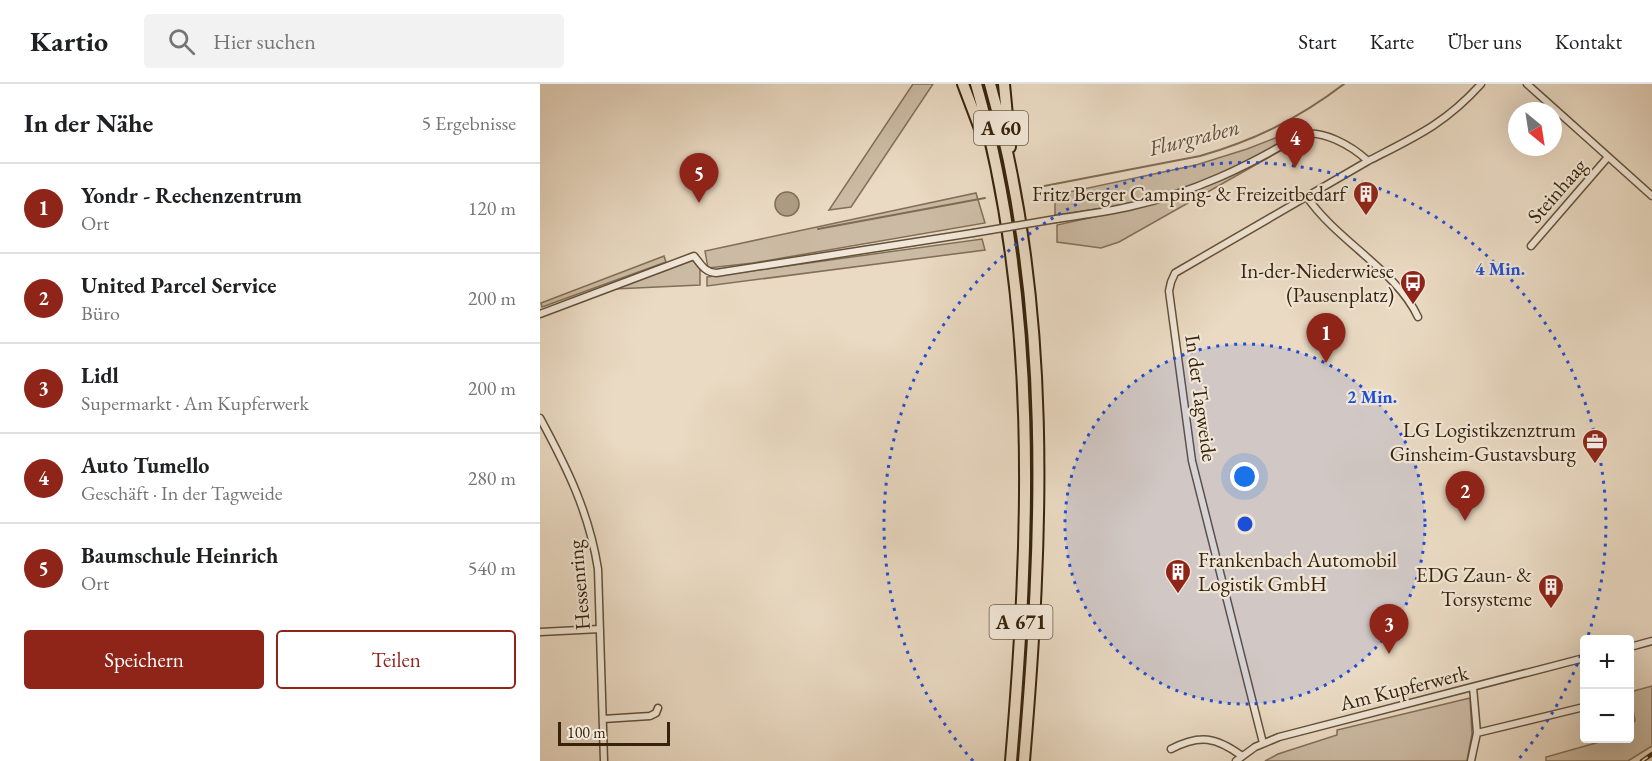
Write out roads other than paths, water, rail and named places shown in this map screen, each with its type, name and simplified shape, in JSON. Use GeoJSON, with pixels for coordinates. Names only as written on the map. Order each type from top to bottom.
{"type":"FeatureCollection","features":[{"type":"Feature","properties":{"kind":"highway","name":"A 671"},"geometry":{"type":"LineString","coordinates":[[963,84],[975,111],[1003,207]]}},
{"type":"Feature","properties":{"kind":"highway","name":"A 671"},"geometry":{"type":"LineString","coordinates":[[976,84],[988,130],[1003,207],[1018,310],[1026,446],[1026,520],[1021,632],[1011,761]]}},
{"type":"Feature","properties":{"kind":"highway","name":"A 60"},"geometry":{"type":"LineString","coordinates":[[990,84],[1011,172]]}},
{"type":"Feature","properties":{"kind":"highway","name":"A 60"},"geometry":{"type":"LineString","coordinates":[[1004,84],[1011,172]]}},
{"type":"Feature","properties":{"kind":"highway","name":"A 671"},"geometry":{"type":"LineString","coordinates":[[1011,172],[1030,292],[1039,435],[1037,561],[1024,761]]}},
{"type":"Feature","properties":{"kind":"street","name":"In der Tagweide"},"geometry":{"type":"LineString","coordinates":[[1263,743],[1192,461],[1169,291],[1171,282],[1176,273],[1368,161],[1432,128],[1459,108],[1482,84]]}},
{"type":"Feature","properties":{"kind":"street"},"geometry":{"type":"LineString","coordinates":[[1527,84],[1652,196]]}},
{"type":"Feature","properties":{"kind":"street"},"geometry":{"type":"LineString","coordinates":[[1291,130],[1300,135]]}},
{"type":"Feature","properties":{"kind":"street"},"geometry":{"type":"LineString","coordinates":[[540,314],[694,256],[704,269],[716,273],[1134,206],[1171,196],[1247,166],[1309,132],[1325,136],[1368,161]]}},
{"type":"Feature","properties":{"kind":"street","name":"Steinhaag"},"geometry":{"type":"LineString","coordinates":[[1531,246],[1608,157]]}},
{"type":"Feature","properties":{"kind":"street"},"geometry":{"type":"LineString","coordinates":[[1307,197],[1324,219],[1409,298],[1418,317]]}},
{"type":"Feature","properties":{"kind":"street","name":"Hessenring"},"geometry":{"type":"LineString","coordinates":[[540,418],[570,475],[588,520],[598,569],[604,761]]}},
{"type":"Feature","properties":{"kind":"street"},"geometry":{"type":"LineString","coordinates":[[540,632],[600,629]]}},
{"type":"Feature","properties":{"kind":"street"},"geometry":{"type":"LineString","coordinates":[[1634,646],[1652,641]]}},
{"type":"Feature","properties":{"kind":"street","name":"Am Kupferwerk"},"geometry":{"type":"LineString","coordinates":[[1236,761],[1263,743],[1279,737],[1580,659]]}},
{"type":"Feature","properties":{"kind":"street"},"geometry":{"type":"LineString","coordinates":[[1471,761],[1477,733],[1473,687]]}},
{"type":"Feature","properties":{"kind":"street"},"geometry":{"type":"LineString","coordinates":[[603,720],[650,716],[656,713],[658,708]]}},
{"type":"Feature","properties":{"kind":"street"},"geometry":{"type":"LineString","coordinates":[[1477,733],[1580,708]]}},
{"type":"Feature","properties":{"kind":"street"},"geometry":{"type":"LineString","coordinates":[[1171,749],[1206,738],[1221,743],[1242,756]]}},
{"type":"Feature","properties":{"kind":"waterway","name":"Flurgraben"},"geometry":{"type":"LineString","coordinates":[[1039,187],[1200,156],[1220,150],[1293,118],[1344,84]]}},
{"type":"Feature","properties":{"kind":"waterway","name":"Flurgraben"},"geometry":{"type":"LineString","coordinates":[[818,229],[985,198]]}},
{"type":"Feature","properties":{"kind":"railway"},"geometry":{"type":"LineString","coordinates":[[1642,761],[1652,754]]}},
{"type":"Feature","properties":{"kind":"place","name":"Auto Tumello"},"geometry":{"type":"Point","coordinates":[1295,168]}},
{"type":"Feature","properties":{"kind":"place","name":"Baumschule Heinrich"},"geometry":{"type":"Point","coordinates":[699,203]}},
{"type":"Feature","properties":{"kind":"place","name":"Fritz Berger Camping- & Freizeitbedarf"},"geometry":{"type":"Point","coordinates":[1366,217]}},
{"type":"Feature","properties":{"kind":"place","name":"In-der-Niederwiese (Pausenplatz)"},"geometry":{"type":"Point","coordinates":[1413,306]}},
{"type":"Feature","properties":{"kind":"place","name":"Yondr - Rechenzentrum"},"geometry":{"type":"Point","coordinates":[1326,363]}},
{"type":"Feature","properties":{"kind":"place","name":"LG Logistikzenztrum Ginsheim-Gustavsburg"},"geometry":{"type":"Point","coordinates":[1595,465]}},
{"type":"Feature","properties":{"kind":"place","name":"United Parcel Service"},"geometry":{"type":"Point","coordinates":[1465,521]}},
{"type":"Feature","properties":{"kind":"place","name":"Frankenbach Automobil Logistik GmbH"},"geometry":{"type":"Point","coordinates":[1178,595]}},
{"type":"Feature","properties":{"kind":"place","name":"EDG Zaun- & Torsysteme"},"geometry":{"type":"Point","coordinates":[1551,610]}},
{"type":"Feature","properties":{"kind":"place","name":"Lidl"},"geometry":{"type":"Point","coordinates":[1389,654]}}]}
